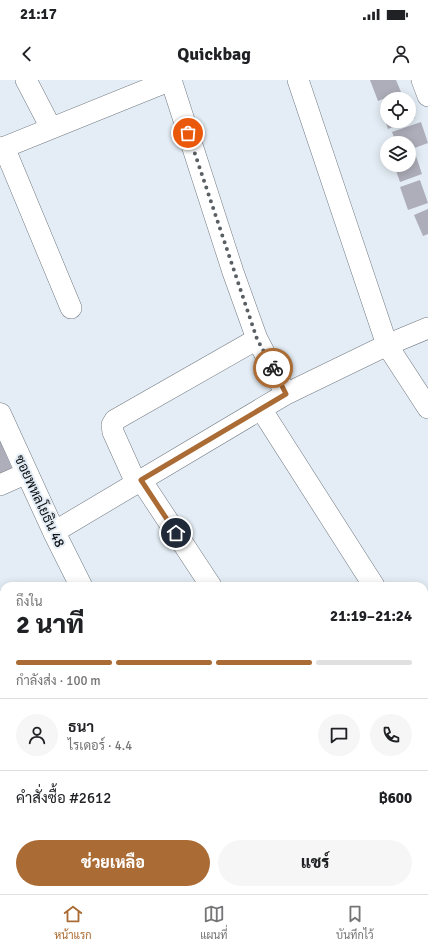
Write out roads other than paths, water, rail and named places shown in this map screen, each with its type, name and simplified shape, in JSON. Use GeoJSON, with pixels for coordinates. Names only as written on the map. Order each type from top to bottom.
{"type":"FeatureCollection","features":[{"type":"Feature","properties":{"kind":"street"},"geometry":{"type":"LineString","coordinates":[[26,80],[51,128]]}},
{"type":"Feature","properties":{"kind":"street"},"geometry":{"type":"LineString","coordinates":[[71,308],[2,148],[171,80],[257,339],[286,394]]}},
{"type":"Feature","properties":{"kind":"street"},"geometry":{"type":"LineString","coordinates":[[298,80],[387,345],[428,408]]}},
{"type":"Feature","properties":{"kind":"street"},"geometry":{"type":"LineString","coordinates":[[422,80],[428,96]]}},
{"type":"Feature","properties":{"kind":"street"},"geometry":{"type":"LineString","coordinates":[[54,532],[286,394],[387,345],[428,328]]}},
{"type":"Feature","properties":{"kind":"street"},"geometry":{"type":"LineString","coordinates":[[208,582],[138,482],[113,432],[112,425],[115,420],[257,339]]}},
{"type":"Feature","properties":{"kind":"street"},"geometry":{"type":"LineString","coordinates":[[261,409],[371,582]]}},
{"type":"Feature","properties":{"kind":"street","name":"ซอยพหลโยธิน 48"},"geometry":{"type":"LineString","coordinates":[[0,414],[54,532],[79,582]]}},
{"type":"Feature","properties":{"kind":"street"},"geometry":{"type":"LineString","coordinates":[[0,485],[27,473]]}}]}
